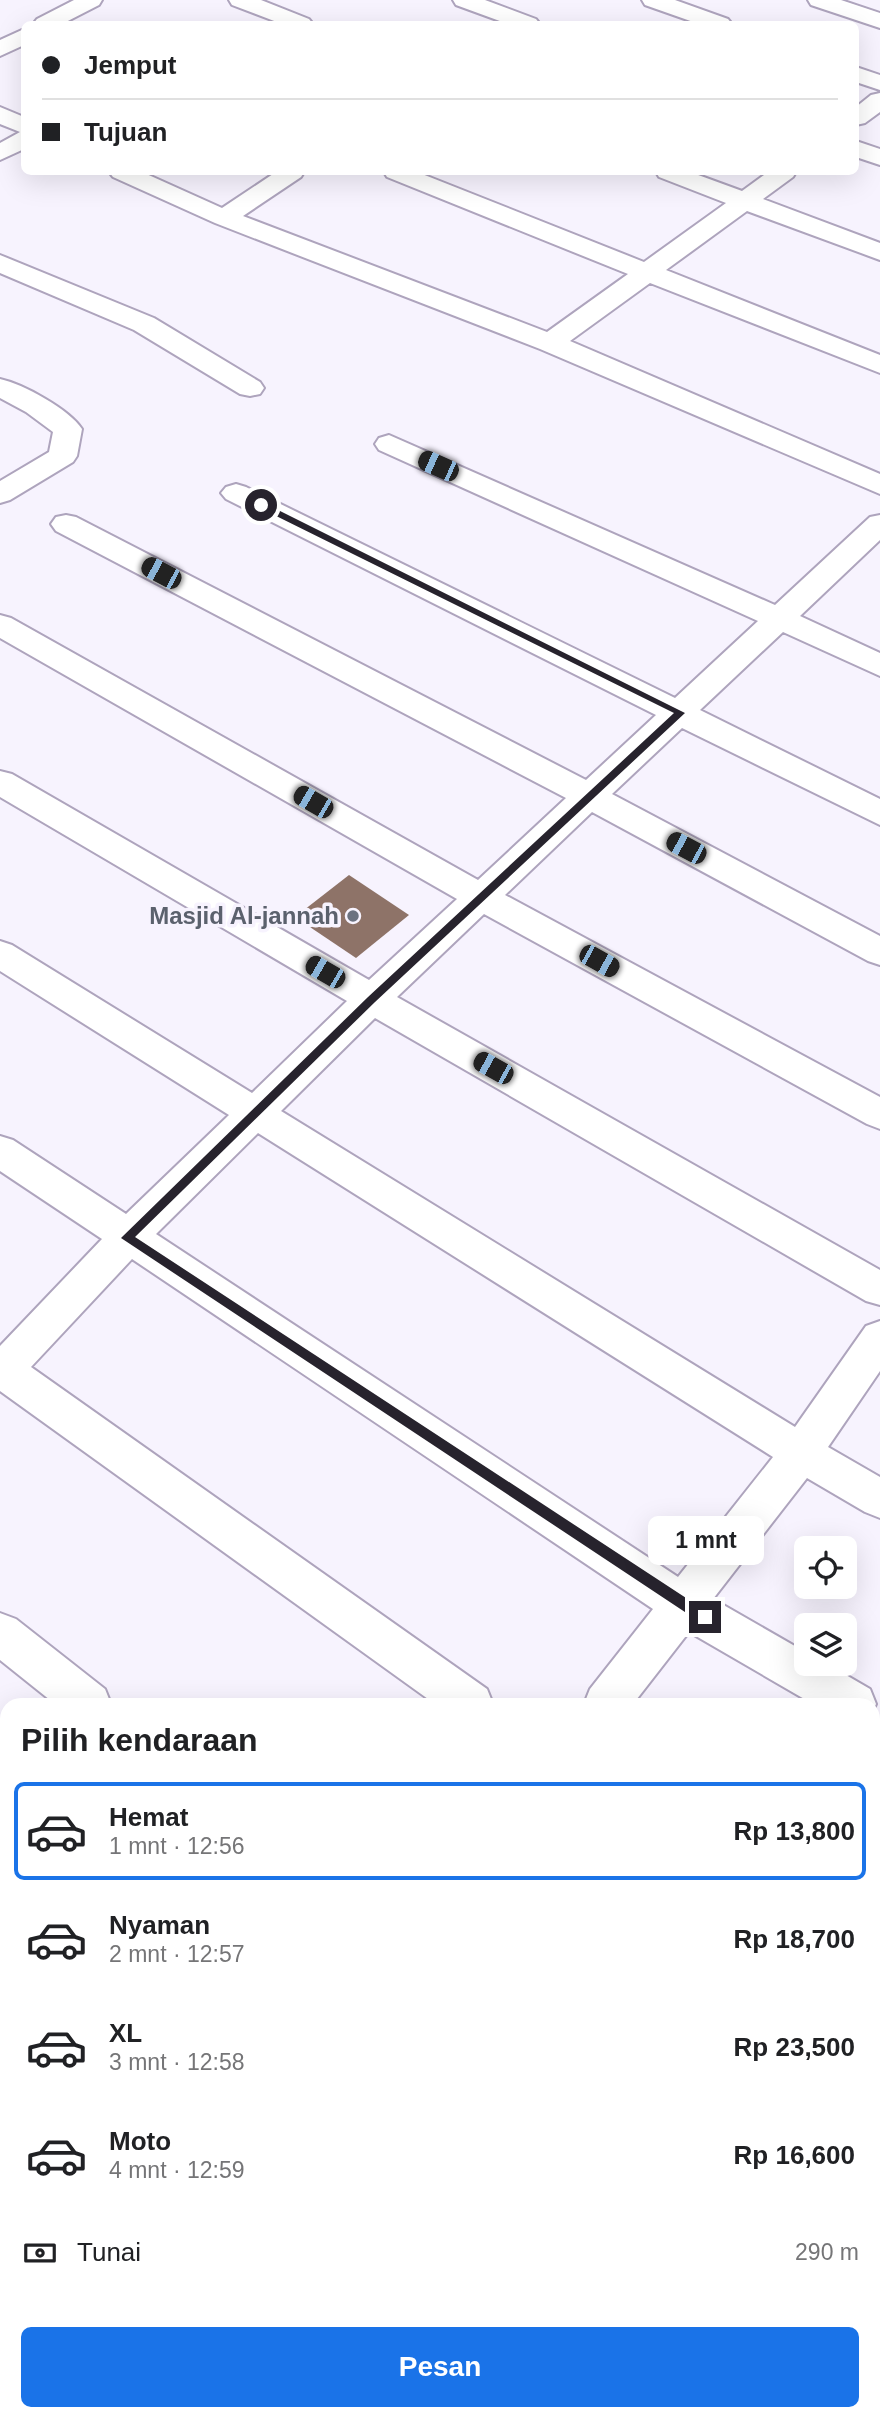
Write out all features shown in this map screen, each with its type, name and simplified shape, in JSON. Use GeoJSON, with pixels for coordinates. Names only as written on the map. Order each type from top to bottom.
{"type":"FeatureCollection","features":[{"type":"Feature","properties":{"kind":"street"},"geometry":{"type":"LineString","coordinates":[[53,21],[92,0]]}},
{"type":"Feature","properties":{"kind":"street"},"geometry":{"type":"LineString","coordinates":[[240,0],[293,21]]}},
{"type":"Feature","properties":{"kind":"street"},"geometry":{"type":"LineString","coordinates":[[464,0],[523,19]]}},
{"type":"Feature","properties":{"kind":"street"},"geometry":{"type":"LineString","coordinates":[[653,0],[712,21]]}},
{"type":"Feature","properties":{"kind":"street"},"geometry":{"type":"LineString","coordinates":[[819,0],[880,21]]}},
{"type":"Feature","properties":{"kind":"street"},"geometry":{"type":"LineString","coordinates":[[0,49],[21,38]]}},
{"type":"Feature","properties":{"kind":"street"},"geometry":{"type":"LineString","coordinates":[[859,75],[880,83]]}},
{"type":"Feature","properties":{"kind":"street"},"geometry":{"type":"LineString","coordinates":[[859,116],[880,100]]}},
{"type":"Feature","properties":{"kind":"street"},"geometry":{"type":"LineString","coordinates":[[0,114],[21,124]]}},
{"type":"Feature","properties":{"kind":"street"},"geometry":{"type":"LineString","coordinates":[[0,153],[21,141]]}},
{"type":"Feature","properties":{"kind":"street"},"geometry":{"type":"LineString","coordinates":[[859,149],[880,158]]}},
{"type":"Feature","properties":{"kind":"street"},"geometry":{"type":"LineString","coordinates":[[129,175],[224,218],[550,343],[880,485]]}},
{"type":"Feature","properties":{"kind":"street"},"geometry":{"type":"LineString","coordinates":[[224,218],[288,175]]}},
{"type":"Feature","properties":{"kind":"street"},"geometry":{"type":"LineString","coordinates":[[403,175],[880,365]]}},
{"type":"Feature","properties":{"kind":"street"},"geometry":{"type":"LineString","coordinates":[[676,175],[880,251]]}},
{"type":"Feature","properties":{"kind":"street"},"geometry":{"type":"LineString","coordinates":[[550,343],[780,175]]}},
{"type":"Feature","properties":{"kind":"street"},"geometry":{"type":"LineString","coordinates":[[0,263],[144,324],[250,387]]}},
{"type":"Feature","properties":{"kind":"street"},"geometry":{"type":"LineString","coordinates":[[0,387],[36,406],[68,429],[63,456],[0,494]]}},
{"type":"Feature","properties":{"kind":"street"},"geometry":{"type":"LineString","coordinates":[[389,444],[779,618],[880,666]]}},
{"type":"Feature","properties":{"kind":"street"},"geometry":{"type":"LineString","coordinates":[[236,493],[880,813]]}},
{"type":"Feature","properties":{"kind":"street"},"geometry":{"type":"LineString","coordinates":[[66,524],[589,796],[880,952]]}},
{"type":"Feature","properties":{"kind":"street"},"geometry":{"type":"LineString","coordinates":[[463,1698],[1,1370],[127,1238],[372,999],[681,713],[880,524]]}},
{"type":"Feature","properties":{"kind":"street"},"geometry":{"type":"LineString","coordinates":[[0,625],[481,897],[880,1114]]}},
{"type":"Feature","properties":{"kind":"street"},"geometry":{"type":"LineString","coordinates":[[0,782],[372,999],[880,1289]]}},
{"type":"Feature","properties":{"kind":"street"},"geometry":{"type":"LineString","coordinates":[[0,954],[255,1115],[801,1453],[880,1499]]}},
{"type":"Feature","properties":{"kind":"street"},"geometry":{"type":"LineString","coordinates":[[0,1151],[127,1238],[683,1605],[844,1698]]}},
{"type":"Feature","properties":{"kind":"street"},"geometry":{"type":"LineString","coordinates":[[611,1698],[801,1453],[880,1338]]}},
{"type":"Feature","properties":{"kind":"street"},"geometry":{"type":"LineString","coordinates":[[0,1633],[81,1698]]}},
{"type":"Feature","properties":{"kind":"building","name":"Masjid Al-jannah"},"geometry":{"type":"Polygon","coordinates":[[[349,875],[409,915],[356,958],[295,917],[349,875]]]}},
{"type":"Feature","properties":{"kind":"place","name":"Masjid Al-jannah"},"geometry":{"type":"Point","coordinates":[353,916]}},
{"type":"Feature","properties":{"kind":"route"},"geometry":{"type":"LineString","coordinates":[[261,505],[681,713],[372,999],[127,1238],[705,1617]]}}]}
